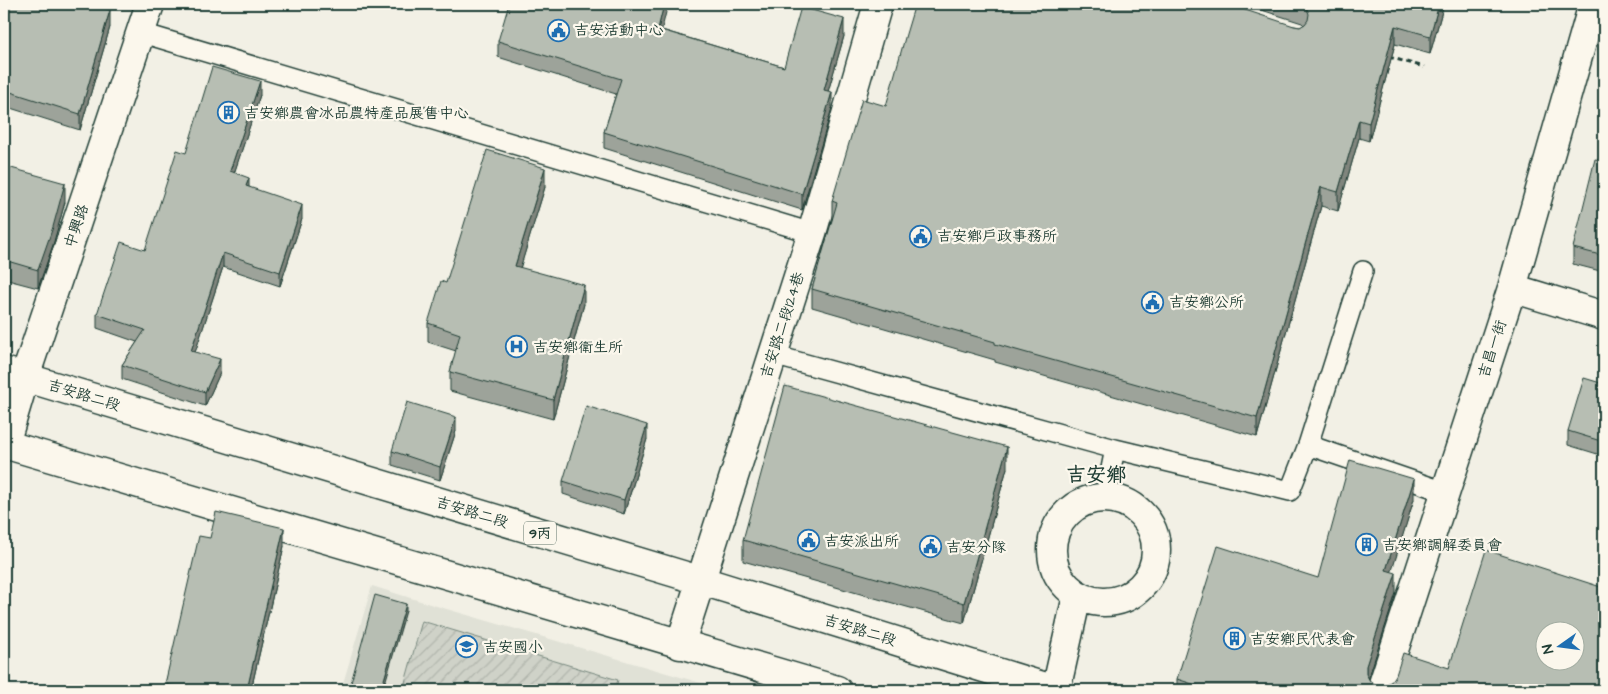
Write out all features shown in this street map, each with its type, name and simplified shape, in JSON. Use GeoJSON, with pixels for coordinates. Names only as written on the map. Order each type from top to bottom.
{"type":"FeatureCollection","features":[{"type":"Feature","properties":{"kind":"street","name":"中興路"},"geometry":{"type":"LineString","coordinates":[[4,445],[14,374],[142,33],[150,4]]}},
{"type":"Feature","properties":{"kind":"street","name":"吉安路二段124巷"},"geometry":{"type":"LineString","coordinates":[[680,645],[699,580],[812,233],[878,4]]}},
{"type":"Feature","properties":{"kind":"street","name":"吉昌一街"},"geometry":{"type":"LineString","coordinates":[[1381,690],[1512,288],[1593,4]]}},
{"type":"Feature","properties":{"kind":"street"},"geometry":{"type":"LineString","coordinates":[[1512,288],[1604,316]]}},
{"type":"Feature","properties":{"kind":"street","name":"吉安路二段"},"geometry":{"type":"LineString","coordinates":[[14,374],[699,580],[1056,690]]}},
{"type":"Feature","properties":{"kind":"street"},"geometry":{"type":"LineString","coordinates":[[4,445],[837,690]]}},
{"type":"Feature","properties":{"kind":"street"},"geometry":{"type":"LineString","coordinates":[[1105,498],[1122,501],[1137,510],[1149,523],[1155,539],[1155,556],[1151,573],[1141,587],[1127,597],[1110,602],[1093,602],[1077,596],[1064,584],[1055,570],[1051,553],[1053,535],[1061,520],[1073,508],[1088,500],[1105,498]]}},
{"type":"Feature","properties":{"kind":"street"},"geometry":{"type":"LineString","coordinates":[[1056,690],[1077,596]]}},
{"type":"Feature","properties":{"kind":"lane"},"geometry":{"type":"LineString","coordinates":[[142,33],[812,233]]}},
{"type":"Feature","properties":{"kind":"lane"},"geometry":{"type":"LineString","coordinates":[[773,355],[1115,449],[1290,491],[1308,445],[1363,271]]}},
{"type":"Feature","properties":{"kind":"lane"},"geometry":{"type":"LineString","coordinates":[[1308,445],[1445,492]]}},
{"type":"Feature","properties":{"kind":"lane"},"geometry":{"type":"LineString","coordinates":[[1105,498],[1115,449]]}},
{"type":"Feature","properties":{"kind":"path"},"geometry":{"type":"LineString","coordinates":[[1388,57],[1424,67]]}},
{"type":"Feature","properties":{"kind":"shaded area","name":"吉安國小"},"geometry":{"type":"Polygon","coordinates":[[[372,586],[433,605],[725,690],[341,690],[372,586]]]}},
{"type":"Feature","properties":{"kind":"shaded area"},"geometry":{"type":"Polygon","coordinates":[[[422,621],[618,680],[615,690],[403,690],[422,621]]]}},
{"type":"Feature","properties":{"kind":"building"},"geometry":{"type":"Polygon","coordinates":[[[4,4],[89,4],[110,10],[80,114],[4,90],[4,4]]]}},
{"type":"Feature","properties":{"kind":"building"},"geometry":{"type":"Polygon","coordinates":[[[509,4],[664,4],[658,29],[784,67],[801,7],[844,19],[824,90],[832,92],[802,194],[604,132],[621,79],[498,41],[509,4]]]}},
{"type":"Feature","properties":{"kind":"building"},"geometry":{"type":"Polygon","coordinates":[[[915,4],[1092,4],[1105,7],[1106,4],[1227,4],[1300,27],[1308,20],[1309,14],[1307,9],[1298,4],[1439,4],[1430,36],[1395,26],[1369,123],[1359,120],[1338,192],[1321,187],[1257,418],[995,344],[995,342],[812,289],[837,203],[832,201],[862,99],[886,106],[915,4]]]}},
{"type":"Feature","properties":{"kind":"building"},"geometry":{"type":"Polygon","coordinates":[[[212,67],[260,81],[230,171],[249,178],[246,186],[302,205],[280,272],[223,253],[191,351],[220,359],[205,392],[122,365],[145,330],[97,314],[121,242],[145,250],[177,150],[186,153],[212,67]]]}},
{"type":"Feature","properties":{"kind":"building"},"geometry":{"type":"Polygon","coordinates":[[[487,150],[545,168],[515,266],[584,285],[553,400],[450,372],[460,334],[428,323],[441,281],[446,283],[487,150]]]}},
{"type":"Feature","properties":{"kind":"building"},"geometry":{"type":"Polygon","coordinates":[[[1595,159],[1604,161],[1604,256],[1573,248],[1595,159]]]}},
{"type":"Feature","properties":{"kind":"building"},"geometry":{"type":"Polygon","coordinates":[[[4,166],[65,183],[53,227],[38,270],[4,260],[4,166]]]}},
{"type":"Feature","properties":{"kind":"building"},"geometry":{"type":"Polygon","coordinates":[[[1584,378],[1604,384],[1604,442],[1568,431],[1584,378]]]}},
{"type":"Feature","properties":{"kind":"building"},"geometry":{"type":"Polygon","coordinates":[[[785,386],[1007,447],[964,603],[743,540],[785,386]]]}},
{"type":"Feature","properties":{"kind":"building"},"geometry":{"type":"Polygon","coordinates":[[[407,402],[456,417],[440,467],[392,451],[407,402]]]}},
{"type":"Feature","properties":{"kind":"building"},"geometry":{"type":"Polygon","coordinates":[[[586,406],[647,425],[624,500],[563,481],[586,406]]]}},
{"type":"Feature","properties":{"kind":"building"},"geometry":{"type":"Polygon","coordinates":[[[1350,460],[1414,479],[1386,570],[1396,573],[1366,666],[1366,674],[1370,681],[1376,685],[1385,685],[1392,681],[1396,675],[1403,653],[1449,668],[1486,550],[1604,588],[1604,690],[1211,690],[1177,679],[1218,546],[1318,578],[1350,460]]]}},
{"type":"Feature","properties":{"kind":"building"},"geometry":{"type":"Polygon","coordinates":[[[216,512],[284,528],[247,690],[191,690],[165,684],[199,536],[210,538],[216,512]]]}},
{"type":"Feature","properties":{"kind":"building"},"geometry":{"type":"Polygon","coordinates":[[[375,595],[406,604],[381,690],[349,690],[375,595]]]}},
{"type":"Feature","properties":{"kind":"place","name":"吉安活動中心"},"geometry":{"type":"Point","coordinates":[558,30]}},
{"type":"Feature","properties":{"kind":"place","name":"吉安鄉農會冰品農特產品展售中心"},"geometry":{"type":"Point","coordinates":[228,113]}},
{"type":"Feature","properties":{"kind":"place","name":"吉安鄉戶政事務所"},"geometry":{"type":"Point","coordinates":[921,236]}},
{"type":"Feature","properties":{"kind":"place","name":"吉安鄉公所"},"geometry":{"type":"Point","coordinates":[1153,302]}},
{"type":"Feature","properties":{"kind":"place","name":"吉安鄉衛生所"},"geometry":{"type":"Point","coordinates":[517,347]}},
{"type":"Feature","properties":{"kind":"place","name":"吉安派出所"},"geometry":{"type":"Point","coordinates":[808,541]}},
{"type":"Feature","properties":{"kind":"place","name":"吉安鄉調解委員會"},"geometry":{"type":"Point","coordinates":[1366,545]}},
{"type":"Feature","properties":{"kind":"place","name":"吉安分隊"},"geometry":{"type":"Point","coordinates":[930,547]}},
{"type":"Feature","properties":{"kind":"place","name":"吉安鄉民代表會"},"geometry":{"type":"Point","coordinates":[1234,639]}},
{"type":"Feature","properties":{"kind":"place","name":"吉安國小"},"geometry":{"type":"Point","coordinates":[467,647]}},
{"type":"Feature","properties":{"kind":"district","name":"吉安鄉"},"geometry":{"type":"Point","coordinates":[1096,474]}}]}
